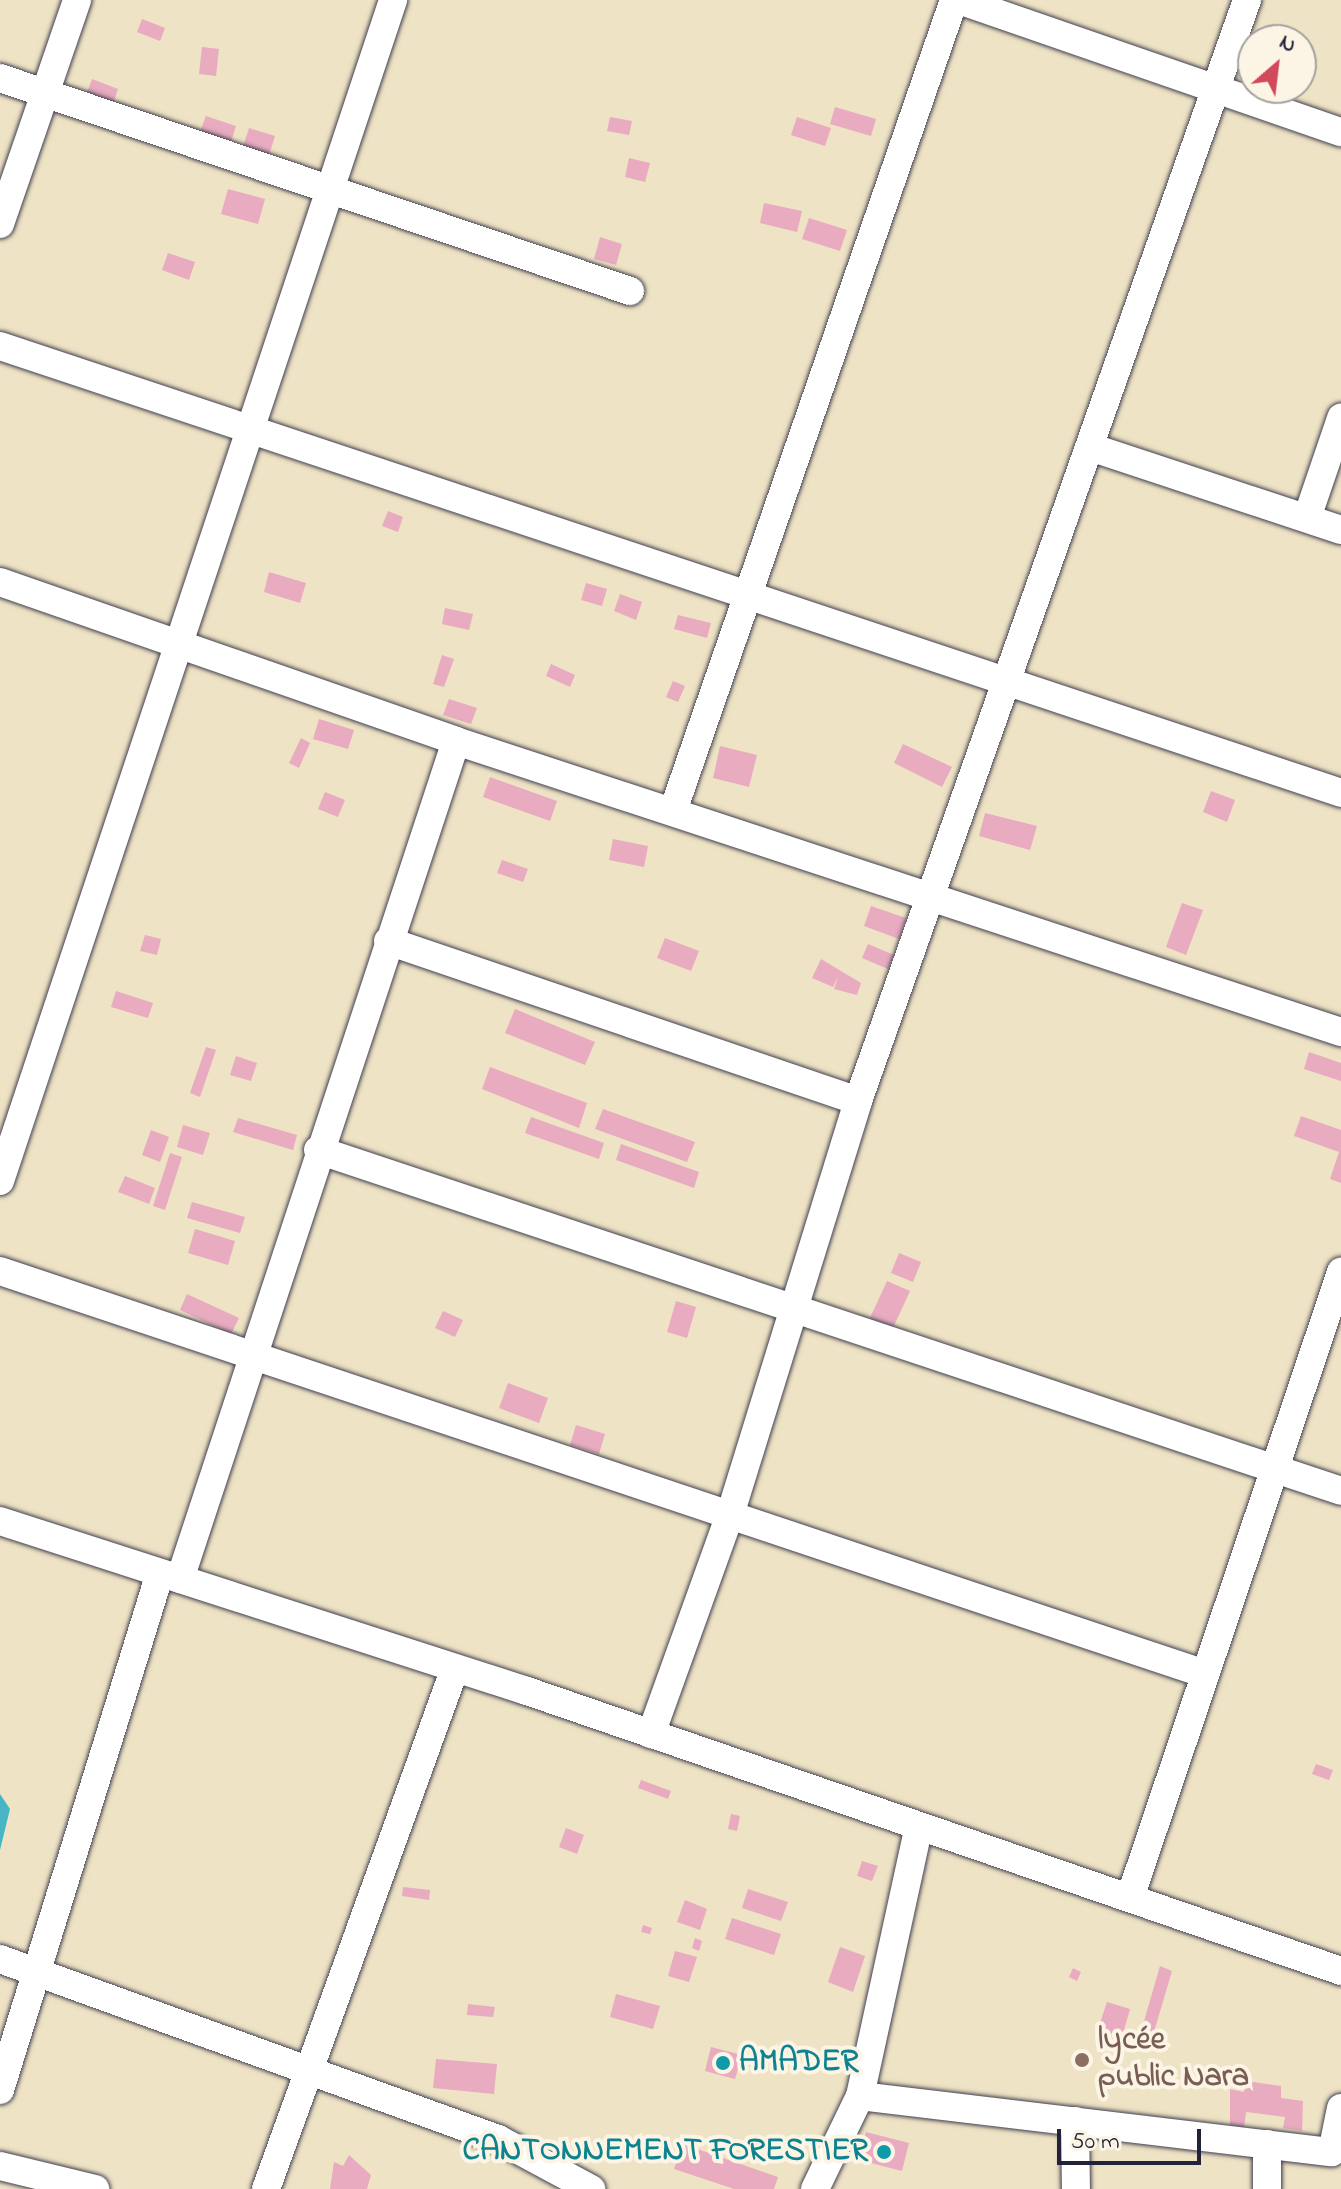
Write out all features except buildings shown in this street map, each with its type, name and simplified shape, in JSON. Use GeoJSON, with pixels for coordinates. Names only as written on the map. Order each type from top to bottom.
{"type":"FeatureCollection","features":[{"type":"Feature","properties":{"kind":"street"},"geometry":{"type":"LineString","coordinates":[[0,224],[77,0]]}},
{"type":"Feature","properties":{"kind":"street"},"geometry":{"type":"LineString","coordinates":[[0,1181],[256,429],[393,0]]}},
{"type":"Feature","properties":{"kind":"street"},"geometry":{"type":"LineString","coordinates":[[673,811],[743,593],[957,0],[1341,132]]}},
{"type":"Feature","properties":{"kind":"street"},"geometry":{"type":"LineString","coordinates":[[651,1734],[730,1515],[791,1307],[858,1101],[1247,0]]}},
{"type":"Feature","properties":{"kind":"street"},"geometry":{"type":"LineString","coordinates":[[0,78],[333,187],[630,291]]}},
{"type":"Feature","properties":{"kind":"street"},"geometry":{"type":"LineString","coordinates":[[0,346],[1341,793]]}},
{"type":"Feature","properties":{"kind":"street"},"geometry":{"type":"LineString","coordinates":[[1307,518],[1341,418]]}},
{"type":"Feature","properties":{"kind":"street"},"geometry":{"type":"LineString","coordinates":[[1090,447],[1341,530]]}},
{"type":"Feature","properties":{"kind":"street"},"geometry":{"type":"LineString","coordinates":[[0,582],[456,741],[930,894],[1341,1032]]}},
{"type":"Feature","properties":{"kind":"street"},"geometry":{"type":"LineString","coordinates":[[0,2090],[170,1576],[249,1354],[456,741]]}},
{"type":"Feature","properties":{"kind":"street"},"geometry":{"type":"LineString","coordinates":[[388,941],[858,1101]]}},
{"type":"Feature","properties":{"kind":"street"},"geometry":{"type":"LineString","coordinates":[[318,1150],[1341,1491]]}},
{"type":"Feature","properties":{"kind":"street"},"geometry":{"type":"LineString","coordinates":[[0,1271],[1205,1674]]}},
{"type":"Feature","properties":{"kind":"street"},"geometry":{"type":"LineString","coordinates":[[1130,1898],[1341,1272]]}},
{"type":"Feature","properties":{"kind":"street"},"geometry":{"type":"LineString","coordinates":[[0,1521],[455,1668],[1341,1971]]}},
{"type":"Feature","properties":{"kind":"street"},"geometry":{"type":"LineString","coordinates":[[266,2189],[455,1668]]}},
{"type":"Feature","properties":{"kind":"street"},"geometry":{"type":"LineString","coordinates":[[815,2189],[860,2096],[919,1826]]}},
{"type":"Feature","properties":{"kind":"street"},"geometry":{"type":"LineString","coordinates":[[0,1959],[38,1969],[309,2070],[333,2085],[498,2139],[591,2189]]}},
{"type":"Feature","properties":{"kind":"street"},"geometry":{"type":"LineString","coordinates":[[860,2096],[1337,2152],[1341,2108]]}},
{"type":"Feature","properties":{"kind":"street"},"geometry":{"type":"LineString","coordinates":[[1075,2121],[1076,2189]]}},
{"type":"Feature","properties":{"kind":"street"},"geometry":{"type":"LineString","coordinates":[[1267,2144],[1267,2189]]}},
{"type":"Feature","properties":{"kind":"street"},"geometry":{"type":"LineString","coordinates":[[0,2166],[95,2189]]}},
{"type":"Feature","properties":{"kind":"water"},"geometry":{"type":"Polygon","coordinates":[[[0,1794],[10,1809],[0,1850],[0,1794]]]}},
{"type":"Feature","properties":{"kind":"place","name":"lycée public Nara"},"geometry":{"type":"Point","coordinates":[1082,2060]}},
{"type":"Feature","properties":{"kind":"place","name":"AMADER"},"geometry":{"type":"Point","coordinates":[723,2063]}},
{"type":"Feature","properties":{"kind":"place","name":"CANTONNEMENT FORESTIER"},"geometry":{"type":"Point","coordinates":[884,2152]}}]}
